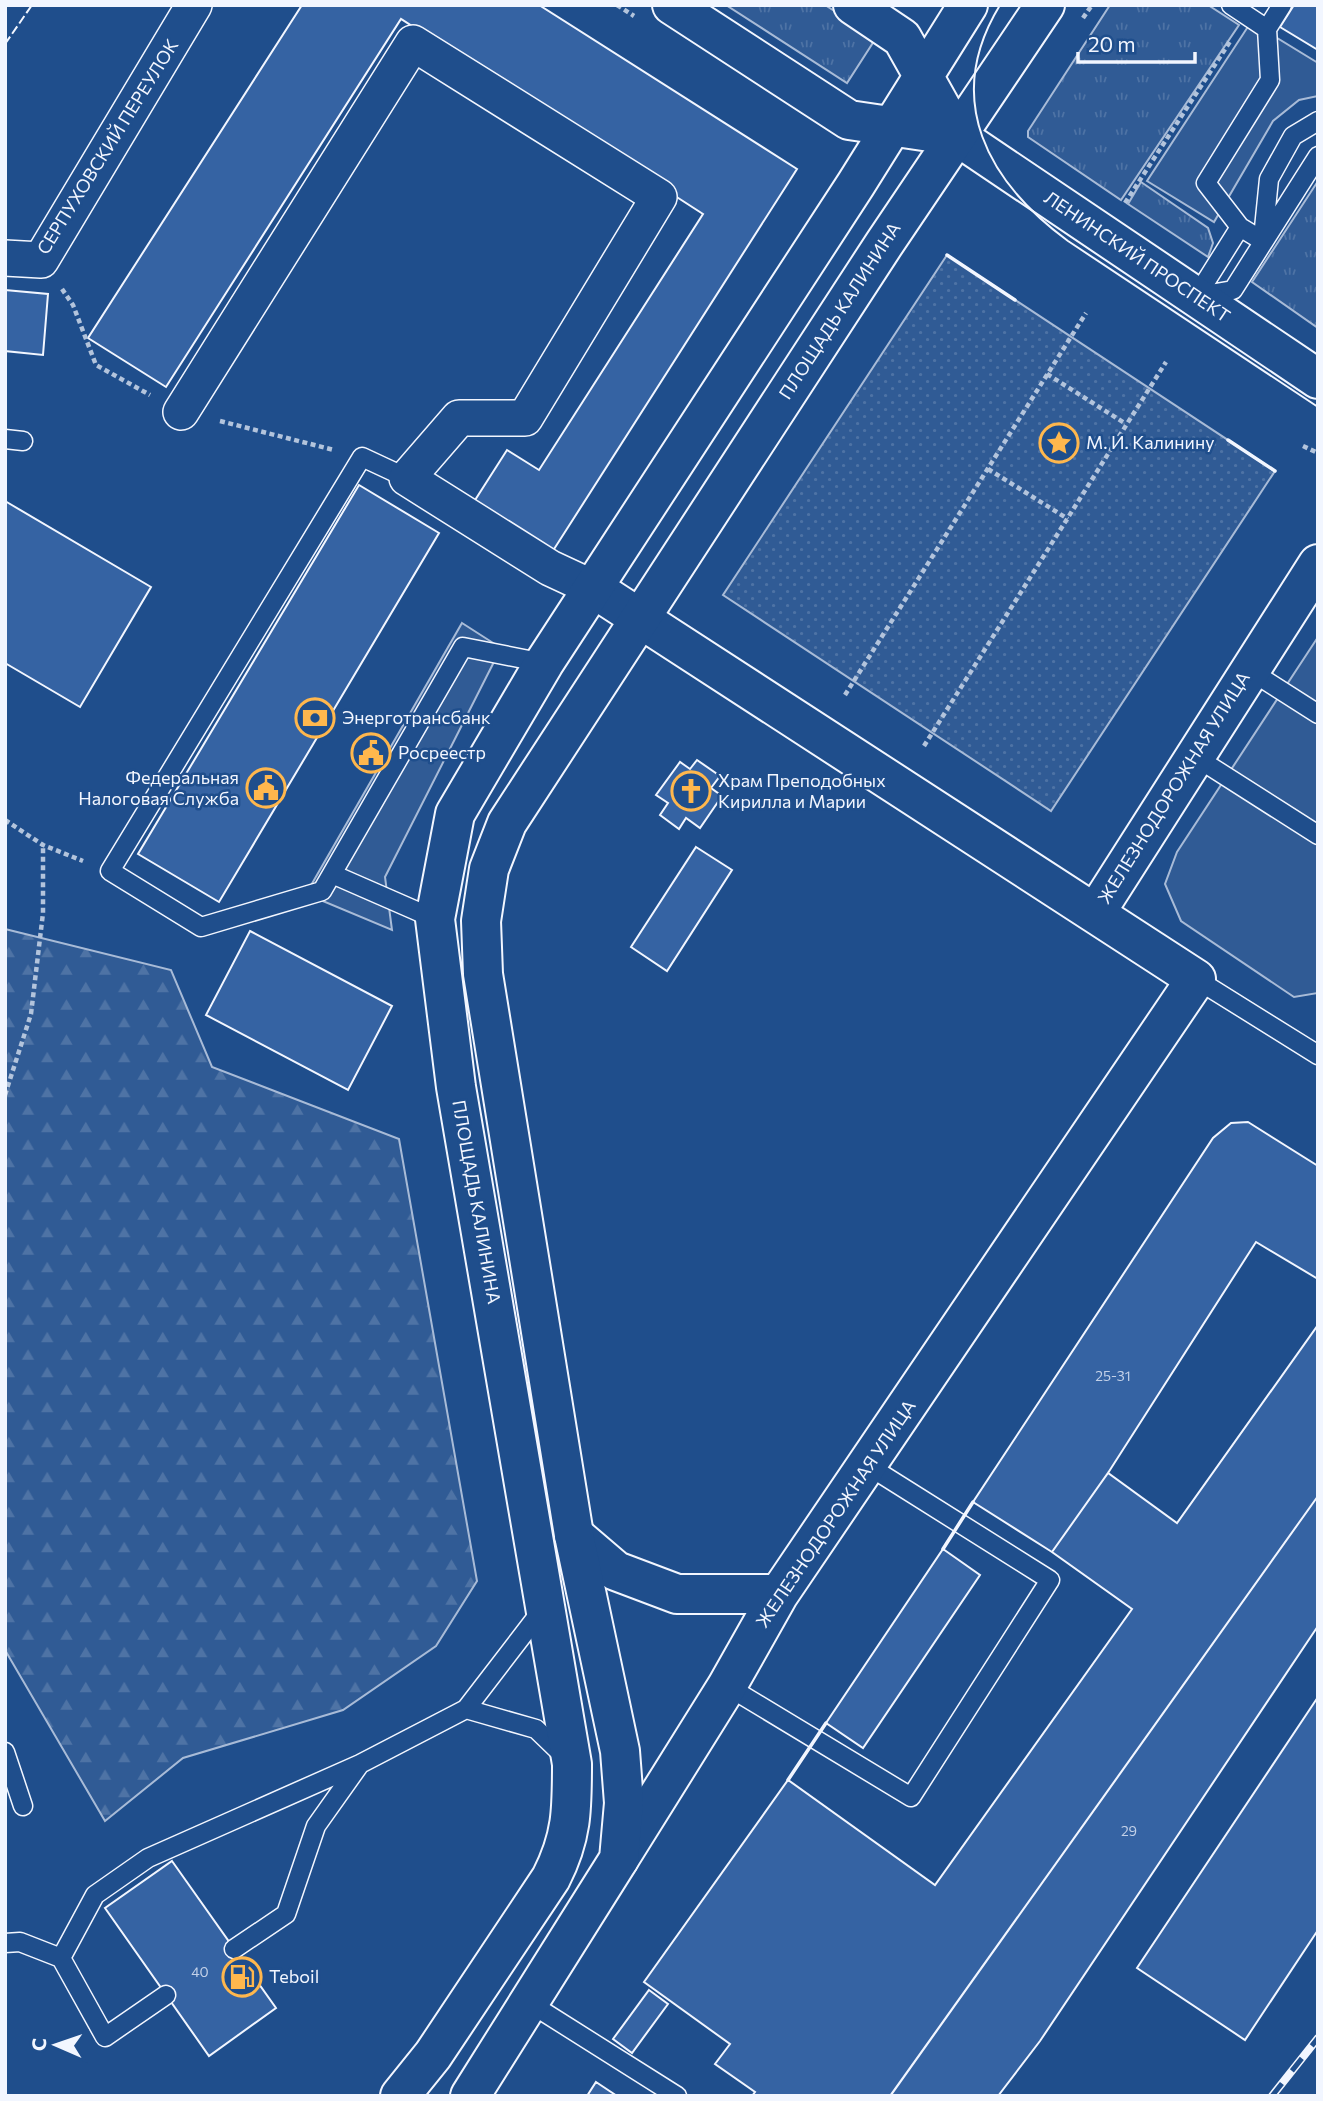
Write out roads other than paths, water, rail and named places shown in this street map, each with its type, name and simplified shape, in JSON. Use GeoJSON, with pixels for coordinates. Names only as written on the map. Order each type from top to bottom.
{"type":"FeatureCollection","features":[{"type":"Feature","properties":{"kind":"main road","name":"ЛЕНИНСКИЙ ПРОСПЕКТ"},"geometry":{"type":"LineString","coordinates":[[672,5],[849,120],[957,136],[1318,379]]}},
{"type":"Feature","properties":{"kind":"main road","name":"ЛЕНИНСКИЙ ПРОСПЕКТ"},"geometry":{"type":"LineString","coordinates":[[852,5],[902,38],[957,136]]}},
{"type":"Feature","properties":{"kind":"main road","name":"ПЛОЩАДЬ КАЛИНИНА"},"geometry":{"type":"LineString","coordinates":[[400,2096],[551,1878],[565,1852],[572,1819],[572,1764],[456,1087],[435,919],[455,814],[544,663],[892,127],[968,5]]}},
{"type":"Feature","properties":{"kind":"main road","name":"ПЛОЩАДЬ КАЛИНИНА"},"geometry":{"type":"LineString","coordinates":[[618,1859],[624,1803],[620,1751],[574,1535],[483,974],[481,921],[489,869],[507,823],[638,619],[1045,5]]}},
{"type":"Feature","properties":{"kind":"main road","name":"ЖЕЛЕЗНОДОРОЖНАЯ УЛИЦА"},"geometry":{"type":"LineString","coordinates":[[470,2096],[727,1686],[779,1594],[1196,979],[1096,912],[1318,564]]}},
{"type":"Feature","properties":{"kind":"main road"},"geometry":{"type":"LineString","coordinates":[[593,587],[638,619],[1096,912]]}},
{"type":"Feature","properties":{"kind":"main road"},"geometry":{"type":"LineString","coordinates":[[574,1535],[616,1571],[677,1594],[779,1594]]}},
{"type":"Feature","properties":{"kind":"street","name":"СЕРПУХОВСКИЙ ПЕРЕУЛОК"},"geometry":{"type":"LineString","coordinates":[[5,258],[41,260],[194,5]]}},
{"type":"Feature","properties":{"kind":"street"},"geometry":{"type":"LineString","coordinates":[[181,412],[413,43],[463,67],[659,197],[525,418],[460,418],[407,478],[550,568],[593,587]]}},
{"type":"Feature","properties":{"kind":"lane"},"geometry":{"type":"LineString","coordinates":[[1263,241],[1240,228],[1206,183],[1270,80],[1268,29],[1283,5]]}},
{"type":"Feature","properties":{"kind":"lane"},"geometry":{"type":"LineString","coordinates":[[1238,9],[1268,29]]}},
{"type":"Feature","properties":{"kind":"lane"},"geometry":{"type":"LineString","coordinates":[[1263,241],[1269,179],[1293,136],[1318,121]]}},
{"type":"Feature","properties":{"kind":"lane"},"geometry":{"type":"LineString","coordinates":[[1196,296],[1233,290],[1318,156]]}},
{"type":"Feature","properties":{"kind":"lane"},"geometry":{"type":"LineString","coordinates":[[1196,296],[1240,228]]}},
{"type":"Feature","properties":{"kind":"lane"},"geometry":{"type":"LineString","coordinates":[[407,478],[362,457],[110,871],[201,927],[322,891],[463,647],[544,663]]}},
{"type":"Feature","properties":{"kind":"lane"},"geometry":{"type":"LineString","coordinates":[[1249,670],[1318,714]]}},
{"type":"Feature","properties":{"kind":"lane"},"geometry":{"type":"LineString","coordinates":[[1195,756],[1318,835]]}},
{"type":"Feature","properties":{"kind":"lane"},"geometry":{"type":"LineString","coordinates":[[332,874],[435,919]]}},
{"type":"Feature","properties":{"kind":"lane","name":"ЖЕЛЕЗНОДОРОЖНАЯ УЛИЦА"},"geometry":{"type":"LineString","coordinates":[[1196,979],[1318,1054]]}},
{"type":"Feature","properties":{"kind":"lane"},"geometry":{"type":"LineString","coordinates":[[727,1686],[911,1797],[1050,1580],[867,1465]]}},
{"type":"Feature","properties":{"kind":"lane"},"geometry":{"type":"LineString","coordinates":[[61,1958],[95,1895],[148,1858],[360,1764],[466,1709],[545,1606]]}},
{"type":"Feature","properties":{"kind":"lane"},"geometry":{"type":"LineString","coordinates":[[466,1709],[536,1729],[572,1764]]}},
{"type":"Feature","properties":{"kind":"lane"},"geometry":{"type":"LineString","coordinates":[[5,1752],[23,1806]]}},
{"type":"Feature","properties":{"kind":"lane"},"geometry":{"type":"LineString","coordinates":[[234,1949],[286,1914],[316,1826],[360,1764]]}},
{"type":"Feature","properties":{"kind":"lane"},"geometry":{"type":"LineString","coordinates":[[5,1943],[20,1941],[61,1958],[105,2037],[166,1995]]}},
{"type":"Feature","properties":{"kind":"lane"},"geometry":{"type":"LineString","coordinates":[[528,2002],[677,2096]]}},
{"type":"Feature","properties":{"kind":"tram line"},"geometry":{"type":"LineString","coordinates":[[1000,5],[983,40],[975,74],[975,106],[982,136],[996,165],[1015,193],[1068,241],[1318,407]]}},
{"type":"Feature","properties":{"kind":"railway"},"geometry":{"type":"LineString","coordinates":[[1272,2096],[1318,2038]]}},
{"type":"Feature","properties":{"kind":"place","name":"М. И. Калинину"},"geometry":{"type":"Point","coordinates":[1059,443]}},
{"type":"Feature","properties":{"kind":"place","name":"Энерготрансбанк"},"geometry":{"type":"Point","coordinates":[315,718]}},
{"type":"Feature","properties":{"kind":"place","name":"Росреестр"},"geometry":{"type":"Point","coordinates":[371,753]}},
{"type":"Feature","properties":{"kind":"place","name":"Федеральная Налоговая Служба"},"geometry":{"type":"Point","coordinates":[266,788]}},
{"type":"Feature","properties":{"kind":"place","name":"Храм Преподобных Кирилла и Марии"},"geometry":{"type":"Point","coordinates":[691,791]}},
{"type":"Feature","properties":{"kind":"place","name":"Teboil"},"geometry":{"type":"Point","coordinates":[242,1977]}}]}
